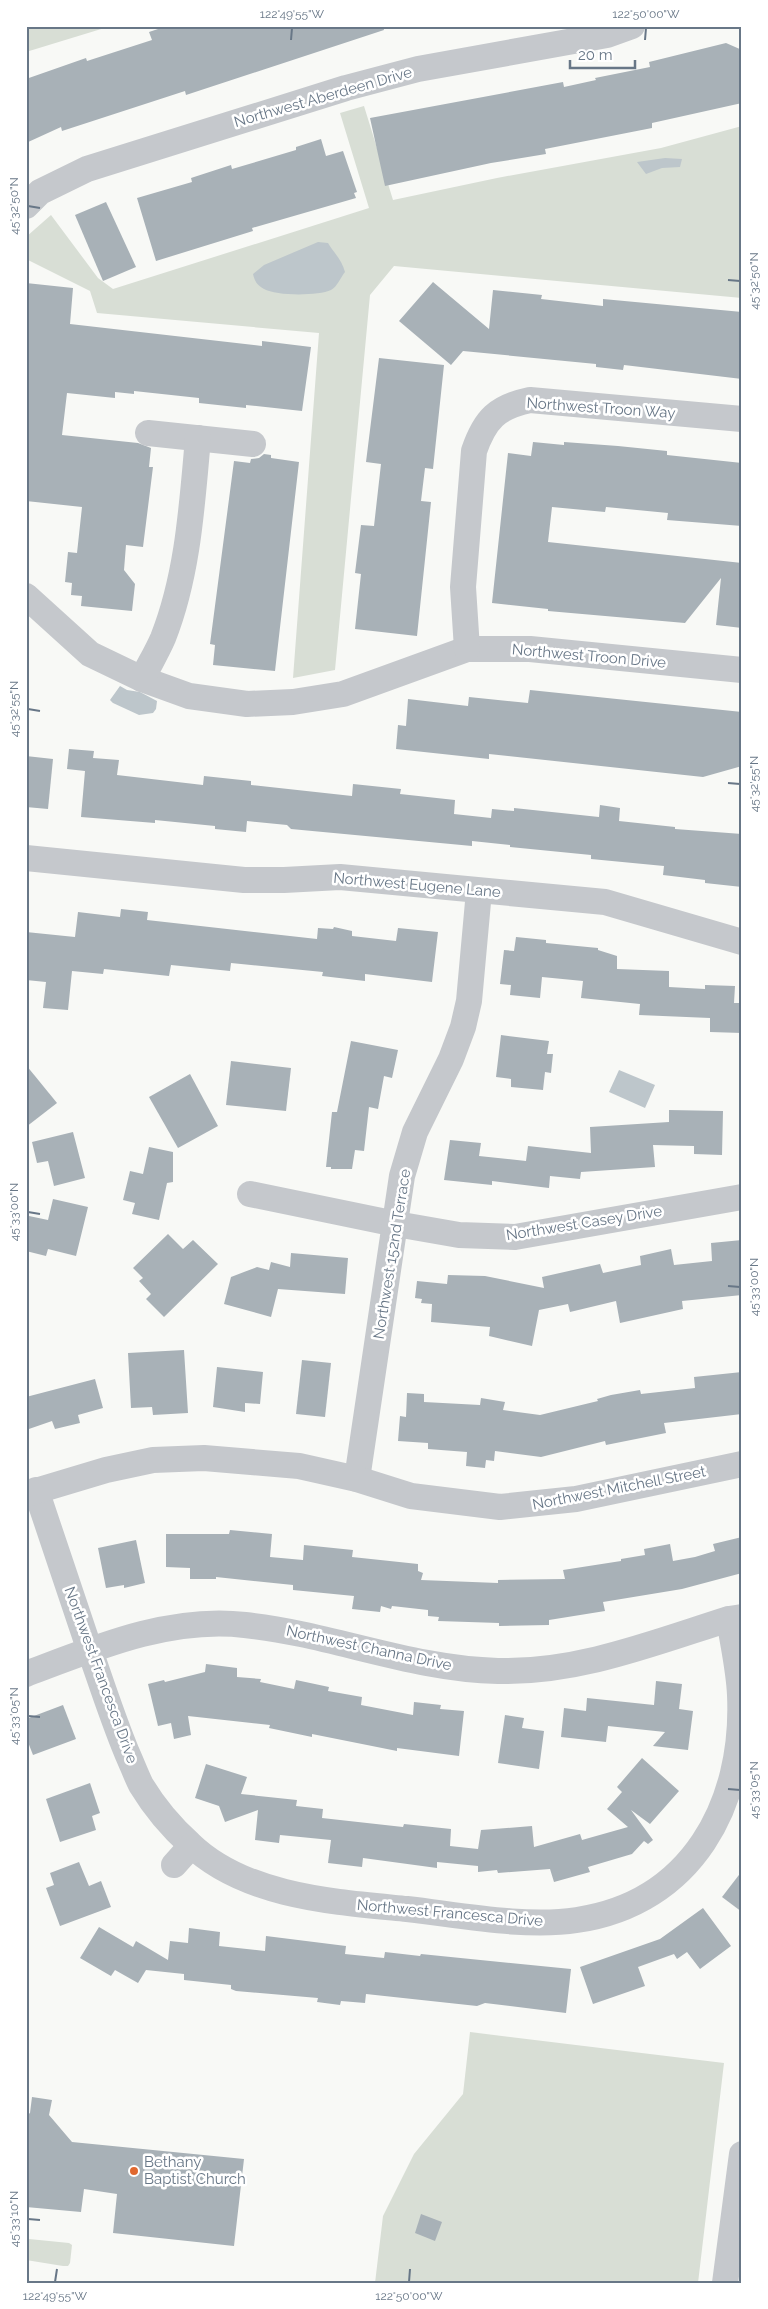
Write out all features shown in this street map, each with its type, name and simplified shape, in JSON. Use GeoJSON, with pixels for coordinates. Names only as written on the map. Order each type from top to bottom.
{"type":"FeatureCollection","features":[{"type":"Feature","properties":{"kind":"street","name":"Northwest Aberdeen Drive"},"geometry":{"type":"LineString","coordinates":[[26,206],[40,192],[86,169],[346,88],[418,69],[607,35],[632,26]]}},
{"type":"Feature","properties":{"kind":"street","name":"Northwest Troon Way"},"geometry":{"type":"LineString","coordinates":[[467,650],[463,587],[474,451],[481,431],[493,417],[509,405],[530,400],[742,418]]}},
{"type":"Feature","properties":{"kind":"street"},"geometry":{"type":"LineString","coordinates":[[148,433],[253,444]]}},
{"type":"Feature","properties":{"kind":"street"},"geometry":{"type":"LineString","coordinates":[[142,679],[163,638],[183,568],[191,516],[198,438]]}},
{"type":"Feature","properties":{"kind":"street","name":"Northwest Troon Drive"},"geometry":{"type":"LineString","coordinates":[[26,596],[90,654],[142,679],[190,696],[247,704],[293,702],[343,694],[467,650],[530,649],[742,670]]}},
{"type":"Feature","properties":{"kind":"street","name":"Northwest Eugene Lane"},"geometry":{"type":"LineString","coordinates":[[26,858],[244,880],[340,877],[604,902],[742,942]]}},
{"type":"Feature","properties":{"kind":"street","name":"Northwest 152nd Terrace"},"geometry":{"type":"LineString","coordinates":[[357,1479],[402,1176],[416,1132],[451,1059],[463,1027],[469,1001],[479,891]]}},
{"type":"Feature","properties":{"kind":"street","name":"Northwest Casey Drive"},"geometry":{"type":"LineString","coordinates":[[250,1194],[459,1235],[514,1237],[742,1197]]}},
{"type":"Feature","properties":{"kind":"street","name":"Northwest Mitchell Street"},"geometry":{"type":"LineString","coordinates":[[31,1492],[106,1470],[153,1460],[204,1458],[299,1466],[357,1479],[411,1496],[500,1507],[576,1499],[742,1464]]}},
{"type":"Feature","properties":{"kind":"street","name":"Northwest Francesca Drive"},"geometry":{"type":"LineString","coordinates":[[31,1492],[90,1650],[117,1730],[140,1783],[162,1816],[191,1846],[213,1864],[271,1889],[326,1901],[536,1923],[574,1921],[598,1917],[633,1905],[663,1886],[689,1863],[709,1836],[724,1802],[740,1730],[740,1693],[735,1618]]}},
{"type":"Feature","properties":{"kind":"street","name":"Northwest Channa Drive"},"geometry":{"type":"LineString","coordinates":[[26,1674],[90,1650],[176,1626],[244,1624],[288,1631],[431,1664],[497,1671],[542,1670],[593,1662],[735,1618]]}},
{"type":"Feature","properties":{"kind":"street"},"geometry":{"type":"LineString","coordinates":[[174,1865],[191,1846]]}},
{"type":"Feature","properties":{"kind":"street"},"geometry":{"type":"LineString","coordinates":[[727,2282],[742,2154]]}},
{"type":"Feature","properties":{"kind":"shaded area"},"geometry":{"type":"Polygon","coordinates":[[[26,26],[111,26],[26,52],[26,26]]]}},
{"type":"Feature","properties":{"kind":"shaded area"},"geometry":{"type":"Polygon","coordinates":[[[364,106],[393,200],[497,178],[661,148],[742,126],[742,298],[394,266],[370,295],[335,670],[293,678],[319,333],[97,313],[90,291],[26,259],[26,237],[51,215],[98,278],[113,289],[369,208],[340,113],[364,106]]]}},
{"type":"Feature","properties":{"kind":"shaded area"},"geometry":{"type":"Polygon","coordinates":[[[665,158],[682,159],[680,167],[662,168],[646,174],[637,162],[665,158]]]}},
{"type":"Feature","properties":{"kind":"shaded area"},"geometry":{"type":"Polygon","coordinates":[[[318,242],[328,243],[344,268],[345,272],[333,289],[317,293],[287,294],[270,291],[262,288],[257,283],[253,274],[264,265],[318,242]]]}},
{"type":"Feature","properties":{"kind":"shaded area"},"geometry":{"type":"Polygon","coordinates":[[[120,686],[127,690],[140,692],[157,701],[156,709],[153,713],[139,715],[113,703],[110,700],[120,686]]]}},
{"type":"Feature","properties":{"kind":"shaded area"},"geometry":{"type":"Polygon","coordinates":[[[619,1070],[655,1085],[645,1108],[609,1092],[619,1070]]]}},
{"type":"Feature","properties":{"kind":"shaded area"},"geometry":{"type":"Polygon","coordinates":[[[470,2032],[724,2063],[698,2283],[375,2283],[383,2216],[414,2154],[463,2094],[470,2032]]]}},
{"type":"Feature","properties":{"kind":"shaded area"},"geometry":{"type":"Polygon","coordinates":[[[29,2239],[69,2243],[72,2245],[70,2263],[68,2266],[63,2266],[26,2260],[26,2242],[29,2239]]]}},
{"type":"Feature","properties":{"kind":"building"},"geometry":{"type":"Polygon","coordinates":[[[167,26],[383,26],[384,30],[186,95],[185,91],[62,131],[61,127],[26,143],[26,79],[86,58],[87,61],[152,40],[149,32],[167,26]]]}},
{"type":"Feature","properties":{"kind":"building"},"geometry":{"type":"Polygon","coordinates":[[[726,43],[742,50],[742,103],[652,123],[652,128],[545,149],[546,154],[491,163],[385,186],[370,118],[563,82],[564,87],[596,80],[595,78],[650,67],[649,62],[726,43]]]}},
{"type":"Feature","properties":{"kind":"building"},"geometry":{"type":"Polygon","coordinates":[[[321,139],[326,156],[343,151],[357,192],[354,193],[356,198],[252,228],[253,231],[156,261],[137,198],[192,182],[191,178],[231,165],[232,169],[296,150],[296,147],[321,139]]]}},
{"type":"Feature","properties":{"kind":"building"},"geometry":{"type":"Polygon","coordinates":[[[106,202],[136,267],[103,281],[75,215],[106,202]]]}},
{"type":"Feature","properties":{"kind":"building"},"geometry":{"type":"Polygon","coordinates":[[[433,282],[489,329],[493,290],[542,295],[541,299],[603,306],[603,299],[742,312],[742,379],[624,365],[623,370],[596,367],[596,364],[463,351],[451,365],[399,321],[433,282]]]}},
{"type":"Feature","properties":{"kind":"building"},"geometry":{"type":"Polygon","coordinates":[[[26,283],[73,288],[70,324],[262,346],[262,341],[311,347],[302,411],[246,405],[246,408],[199,403],[199,398],[134,391],[134,394],[115,392],[115,398],[67,393],[62,435],[138,443],[151,448],[149,467],[153,467],[143,547],[126,545],[124,570],[135,584],[132,611],[81,606],[82,596],[71,595],[72,583],[65,582],[68,552],[77,553],[82,507],[26,501],[26,283]]]}},
{"type":"Feature","properties":{"kind":"building"},"geometry":{"type":"Polygon","coordinates":[[[379,358],[444,365],[433,469],[425,468],[421,501],[431,502],[417,636],[355,629],[361,574],[355,573],[361,525],[374,526],[381,464],[366,462],[379,358]]]}},
{"type":"Feature","properties":{"kind":"building"},"geometry":{"type":"Polygon","coordinates":[[[533,442],[564,445],[564,442],[618,446],[667,451],[667,455],[742,463],[742,526],[667,520],[668,513],[606,507],[605,512],[552,507],[548,542],[742,563],[742,628],[716,625],[721,578],[685,623],[548,611],[548,609],[492,603],[508,453],[531,456],[533,442]]]}},
{"type":"Feature","properties":{"kind":"building"},"geometry":{"type":"Polygon","coordinates":[[[264,454],[271,455],[271,458],[299,462],[275,671],[213,665],[215,645],[210,644],[234,461],[250,463],[251,459],[259,458],[264,454]]]}},
{"type":"Feature","properties":{"kind":"building"},"geometry":{"type":"Polygon","coordinates":[[[530,690],[742,712],[742,766],[703,777],[489,754],[489,759],[396,749],[398,725],[406,726],[408,699],[468,706],[469,697],[528,703],[530,690]]]}},
{"type":"Feature","properties":{"kind":"building"},"geometry":{"type":"Polygon","coordinates":[[[69,749],[94,751],[93,758],[119,760],[117,775],[203,785],[204,776],[251,781],[251,785],[352,796],[353,784],[401,789],[400,794],[455,800],[454,814],[491,818],[492,809],[514,811],[514,808],[599,817],[600,805],[620,808],[619,821],[675,827],[675,829],[742,834],[742,887],[705,883],[705,880],[663,875],[664,866],[591,859],[591,855],[510,847],[510,845],[472,841],[472,846],[291,829],[287,825],[247,821],[246,832],[215,829],[215,826],[155,820],[155,823],[81,817],[85,771],[67,769],[69,749]]]}},
{"type":"Feature","properties":{"kind":"building"},"geometry":{"type":"Polygon","coordinates":[[[26,756],[53,759],[48,809],[26,807],[26,756]]]}},
{"type":"Feature","properties":{"kind":"building"},"geometry":{"type":"Polygon","coordinates":[[[121,909],[148,912],[147,920],[317,939],[318,928],[333,929],[334,927],[352,931],[352,936],[396,941],[398,928],[438,932],[432,982],[365,974],[365,981],[322,976],[323,972],[231,963],[230,971],[171,965],[169,976],[104,969],[103,974],[72,971],[68,1010],[43,1008],[46,982],[26,980],[26,932],[75,937],[78,912],[120,917],[121,909]]]}},
{"type":"Feature","properties":{"kind":"building"},"geometry":{"type":"Polygon","coordinates":[[[516,937],[546,940],[546,943],[598,948],[598,950],[617,956],[617,969],[669,971],[669,987],[705,989],[705,985],[735,986],[734,1003],[742,1003],[742,1033],[710,1032],[710,1018],[639,1015],[640,1004],[581,998],[583,981],[542,977],[540,998],[510,995],[511,985],[500,984],[504,950],[514,951],[516,937]]]}},
{"type":"Feature","properties":{"kind":"building"},"geometry":{"type":"Polygon","coordinates":[[[501,1035],[549,1041],[547,1054],[553,1054],[551,1073],[545,1072],[543,1090],[511,1087],[511,1079],[496,1077],[501,1035]]]}},
{"type":"Feature","properties":{"kind":"building"},"geometry":{"type":"Polygon","coordinates":[[[351,1041],[398,1050],[392,1078],[384,1076],[378,1109],[369,1107],[364,1151],[355,1150],[352,1169],[331,1169],[331,1167],[326,1167],[332,1112],[337,1112],[351,1041]]]}},
{"type":"Feature","properties":{"kind":"building"},"geometry":{"type":"Polygon","coordinates":[[[231,1061],[291,1068],[286,1111],[226,1105],[231,1061]]]}},
{"type":"Feature","properties":{"kind":"building"},"geometry":{"type":"Polygon","coordinates":[[[26,1065],[57,1103],[26,1127],[26,1065]]]}},
{"type":"Feature","properties":{"kind":"building"},"geometry":{"type":"Polygon","coordinates":[[[190,1074],[218,1126],[178,1148],[149,1097],[190,1074]]]}},
{"type":"Feature","properties":{"kind":"building"},"geometry":{"type":"Polygon","coordinates":[[[669,1110],[723,1111],[722,1155],[694,1154],[694,1146],[653,1145],[655,1167],[581,1172],[580,1179],[550,1176],[549,1188],[492,1181],[492,1185],[444,1180],[450,1140],[481,1143],[479,1156],[526,1161],[528,1146],[591,1153],[590,1127],[669,1122],[669,1110]]]}},
{"type":"Feature","properties":{"kind":"building"},"geometry":{"type":"Polygon","coordinates":[[[73,1132],[85,1178],[54,1186],[48,1161],[37,1163],[32,1142],[73,1132]]]}},
{"type":"Feature","properties":{"kind":"building"},"geometry":{"type":"Polygon","coordinates":[[[149,1147],[173,1152],[173,1182],[167,1183],[159,1220],[132,1214],[135,1203],[123,1200],[130,1171],[143,1174],[149,1147]]]}},
{"type":"Feature","properties":{"kind":"building"},"geometry":{"type":"Polygon","coordinates":[[[53,1199],[88,1207],[76,1256],[48,1249],[46,1256],[26,1251],[26,1227],[29,1216],[48,1220],[53,1199]]]}},
{"type":"Feature","properties":{"kind":"building"},"geometry":{"type":"Polygon","coordinates":[[[168,1234],[183,1249],[193,1240],[218,1264],[164,1317],[146,1299],[151,1294],[139,1281],[143,1278],[133,1268],[168,1234]]]}},
{"type":"Feature","properties":{"kind":"building"},"geometry":{"type":"Polygon","coordinates":[[[742,1240],[742,1295],[682,1301],[683,1309],[620,1323],[616,1301],[570,1312],[568,1304],[539,1310],[532,1346],[489,1336],[490,1327],[431,1322],[432,1304],[421,1303],[422,1299],[415,1298],[417,1281],[447,1284],[448,1275],[485,1276],[544,1288],[542,1277],[600,1264],[603,1273],[641,1265],[640,1256],[671,1249],[674,1265],[712,1261],[711,1243],[742,1240]]]}},
{"type":"Feature","properties":{"kind":"building"},"geometry":{"type":"Polygon","coordinates":[[[291,1253],[348,1258],[345,1294],[278,1289],[271,1317],[224,1304],[231,1277],[257,1267],[269,1270],[271,1262],[290,1267],[291,1253]]]}},
{"type":"Feature","properties":{"kind":"building"},"geometry":{"type":"Polygon","coordinates":[[[184,1350],[188,1413],[153,1415],[152,1407],[131,1408],[128,1353],[184,1350]]]}},
{"type":"Feature","properties":{"kind":"building"},"geometry":{"type":"Polygon","coordinates":[[[302,1360],[331,1363],[325,1417],[296,1414],[302,1360]]]}},
{"type":"Feature","properties":{"kind":"building"},"geometry":{"type":"Polygon","coordinates":[[[217,1367],[263,1372],[260,1404],[245,1403],[245,1412],[213,1407],[217,1367]]]}},
{"type":"Feature","properties":{"kind":"building"},"geometry":{"type":"Polygon","coordinates":[[[742,1372],[742,1414],[664,1423],[666,1433],[606,1445],[605,1441],[541,1457],[495,1451],[494,1461],[486,1460],[485,1468],[466,1466],[467,1452],[428,1449],[428,1443],[398,1441],[400,1416],[406,1417],[407,1393],[424,1394],[424,1402],[480,1405],[481,1398],[505,1402],[503,1410],[540,1415],[598,1401],[597,1399],[611,1395],[640,1390],[641,1394],[695,1388],[694,1377],[742,1372]]]}},
{"type":"Feature","properties":{"kind":"building"},"geometry":{"type":"Polygon","coordinates":[[[95,1379],[103,1408],[78,1415],[80,1423],[55,1429],[52,1421],[26,1430],[26,1397],[95,1379]]]}},
{"type":"Feature","properties":{"kind":"building"},"geometry":{"type":"Polygon","coordinates":[[[230,1530],[272,1534],[270,1557],[303,1560],[304,1545],[353,1550],[352,1557],[418,1564],[418,1571],[423,1573],[421,1580],[498,1583],[498,1580],[565,1579],[563,1570],[621,1561],[621,1559],[645,1555],[644,1549],[670,1544],[673,1561],[695,1557],[715,1551],[713,1544],[742,1537],[742,1573],[682,1589],[603,1602],[605,1611],[549,1620],[549,1625],[499,1626],[499,1623],[438,1621],[439,1617],[428,1616],[428,1610],[392,1606],[391,1609],[381,1606],[380,1612],[352,1609],[354,1596],[293,1590],[293,1585],[216,1577],[216,1579],[190,1579],[190,1568],[166,1567],[166,1534],[229,1534],[230,1530]]]}},
{"type":"Feature","properties":{"kind":"building"},"geometry":{"type":"Polygon","coordinates":[[[136,1540],[145,1583],[124,1588],[124,1585],[106,1588],[98,1548],[136,1540]]]}},
{"type":"Feature","properties":{"kind":"building"},"geometry":{"type":"Polygon","coordinates":[[[206,1664],[237,1668],[237,1677],[261,1679],[260,1682],[294,1689],[296,1680],[329,1687],[328,1691],[362,1697],[361,1705],[413,1715],[414,1702],[441,1705],[440,1709],[464,1711],[459,1756],[397,1748],[397,1751],[312,1734],[312,1737],[269,1728],[270,1725],[188,1716],[191,1735],[174,1739],[171,1723],[158,1726],[148,1684],[164,1680],[165,1682],[205,1672],[206,1664]]]}},
{"type":"Feature","properties":{"kind":"building"},"geometry":{"type":"Polygon","coordinates":[[[656,1681],[682,1684],[679,1709],[693,1711],[688,1750],[653,1746],[665,1732],[608,1726],[606,1742],[561,1737],[564,1708],[586,1711],[587,1698],[654,1705],[656,1681]]]}},
{"type":"Feature","properties":{"kind":"building"},"geometry":{"type":"Polygon","coordinates":[[[63,1705],[76,1739],[33,1755],[26,1737],[26,1719],[63,1705]]]}},
{"type":"Feature","properties":{"kind":"building"},"geometry":{"type":"Polygon","coordinates":[[[505,1715],[524,1718],[522,1728],[544,1731],[539,1769],[498,1763],[505,1715]]]}},
{"type":"Feature","properties":{"kind":"building"},"geometry":{"type":"Polygon","coordinates":[[[642,1758],[679,1791],[650,1824],[631,1810],[653,1840],[648,1844],[644,1841],[632,1854],[588,1867],[590,1872],[554,1882],[550,1869],[498,1873],[497,1870],[478,1872],[478,1866],[437,1862],[437,1868],[363,1858],[362,1867],[328,1863],[331,1840],[280,1835],[279,1843],[255,1840],[258,1810],[225,1822],[219,1806],[195,1798],[206,1764],[247,1777],[241,1794],[297,1800],[296,1806],[323,1809],[322,1818],[403,1827],[404,1824],[451,1829],[450,1846],[478,1849],[481,1830],[532,1826],[534,1847],[580,1834],[582,1840],[628,1827],[607,1809],[622,1792],[617,1787],[642,1758]]]}},
{"type":"Feature","properties":{"kind":"building"},"geometry":{"type":"Polygon","coordinates":[[[90,1783],[100,1813],[92,1816],[96,1830],[60,1842],[46,1799],[90,1783]]]}},
{"type":"Feature","properties":{"kind":"building"},"geometry":{"type":"Polygon","coordinates":[[[79,1862],[89,1886],[101,1881],[111,1907],[60,1926],[46,1888],[54,1885],[50,1873],[79,1862]]]}},
{"type":"Feature","properties":{"kind":"building"},"geometry":{"type":"Polygon","coordinates":[[[742,1871],[742,1912],[722,1897],[742,1871]]]}},
{"type":"Feature","properties":{"kind":"building"},"geometry":{"type":"Polygon","coordinates":[[[703,1908],[731,1946],[700,1969],[687,1952],[677,1959],[674,1954],[638,1967],[645,1986],[593,2004],[580,1967],[660,1939],[703,1908]]]}},
{"type":"Feature","properties":{"kind":"building"},"geometry":{"type":"Polygon","coordinates":[[[99,1927],[133,1947],[136,1941],[168,1960],[170,1941],[188,1943],[189,1928],[220,1932],[219,1946],[265,1951],[266,1936],[346,1946],[345,1954],[384,1958],[385,1952],[420,1956],[421,1954],[571,1969],[566,2013],[485,2003],[477,2006],[366,1994],[365,2003],[341,2001],[340,2005],[317,2002],[318,1998],[236,1991],[231,1989],[231,1985],[184,1980],[184,1974],[146,1970],[138,1983],[115,1970],[111,1976],[80,1958],[99,1927]]]}},
{"type":"Feature","properties":{"kind":"building","name":"Bethany Baptist Church"},"geometry":{"type":"Polygon","coordinates":[[[32,2097],[52,2100],[49,2115],[72,2142],[244,2159],[234,2246],[113,2233],[117,2194],[84,2189],[81,2212],[26,2207],[26,2116],[30,2113],[32,2097]]]}},
{"type":"Feature","properties":{"kind":"building"},"geometry":{"type":"Polygon","coordinates":[[[421,2214],[442,2222],[435,2241],[415,2233],[421,2214]]]}},
{"type":"Feature","properties":{"kind":"place","name":"Bethany Baptist Church"},"geometry":{"type":"Point","coordinates":[134,2171]}}]}
